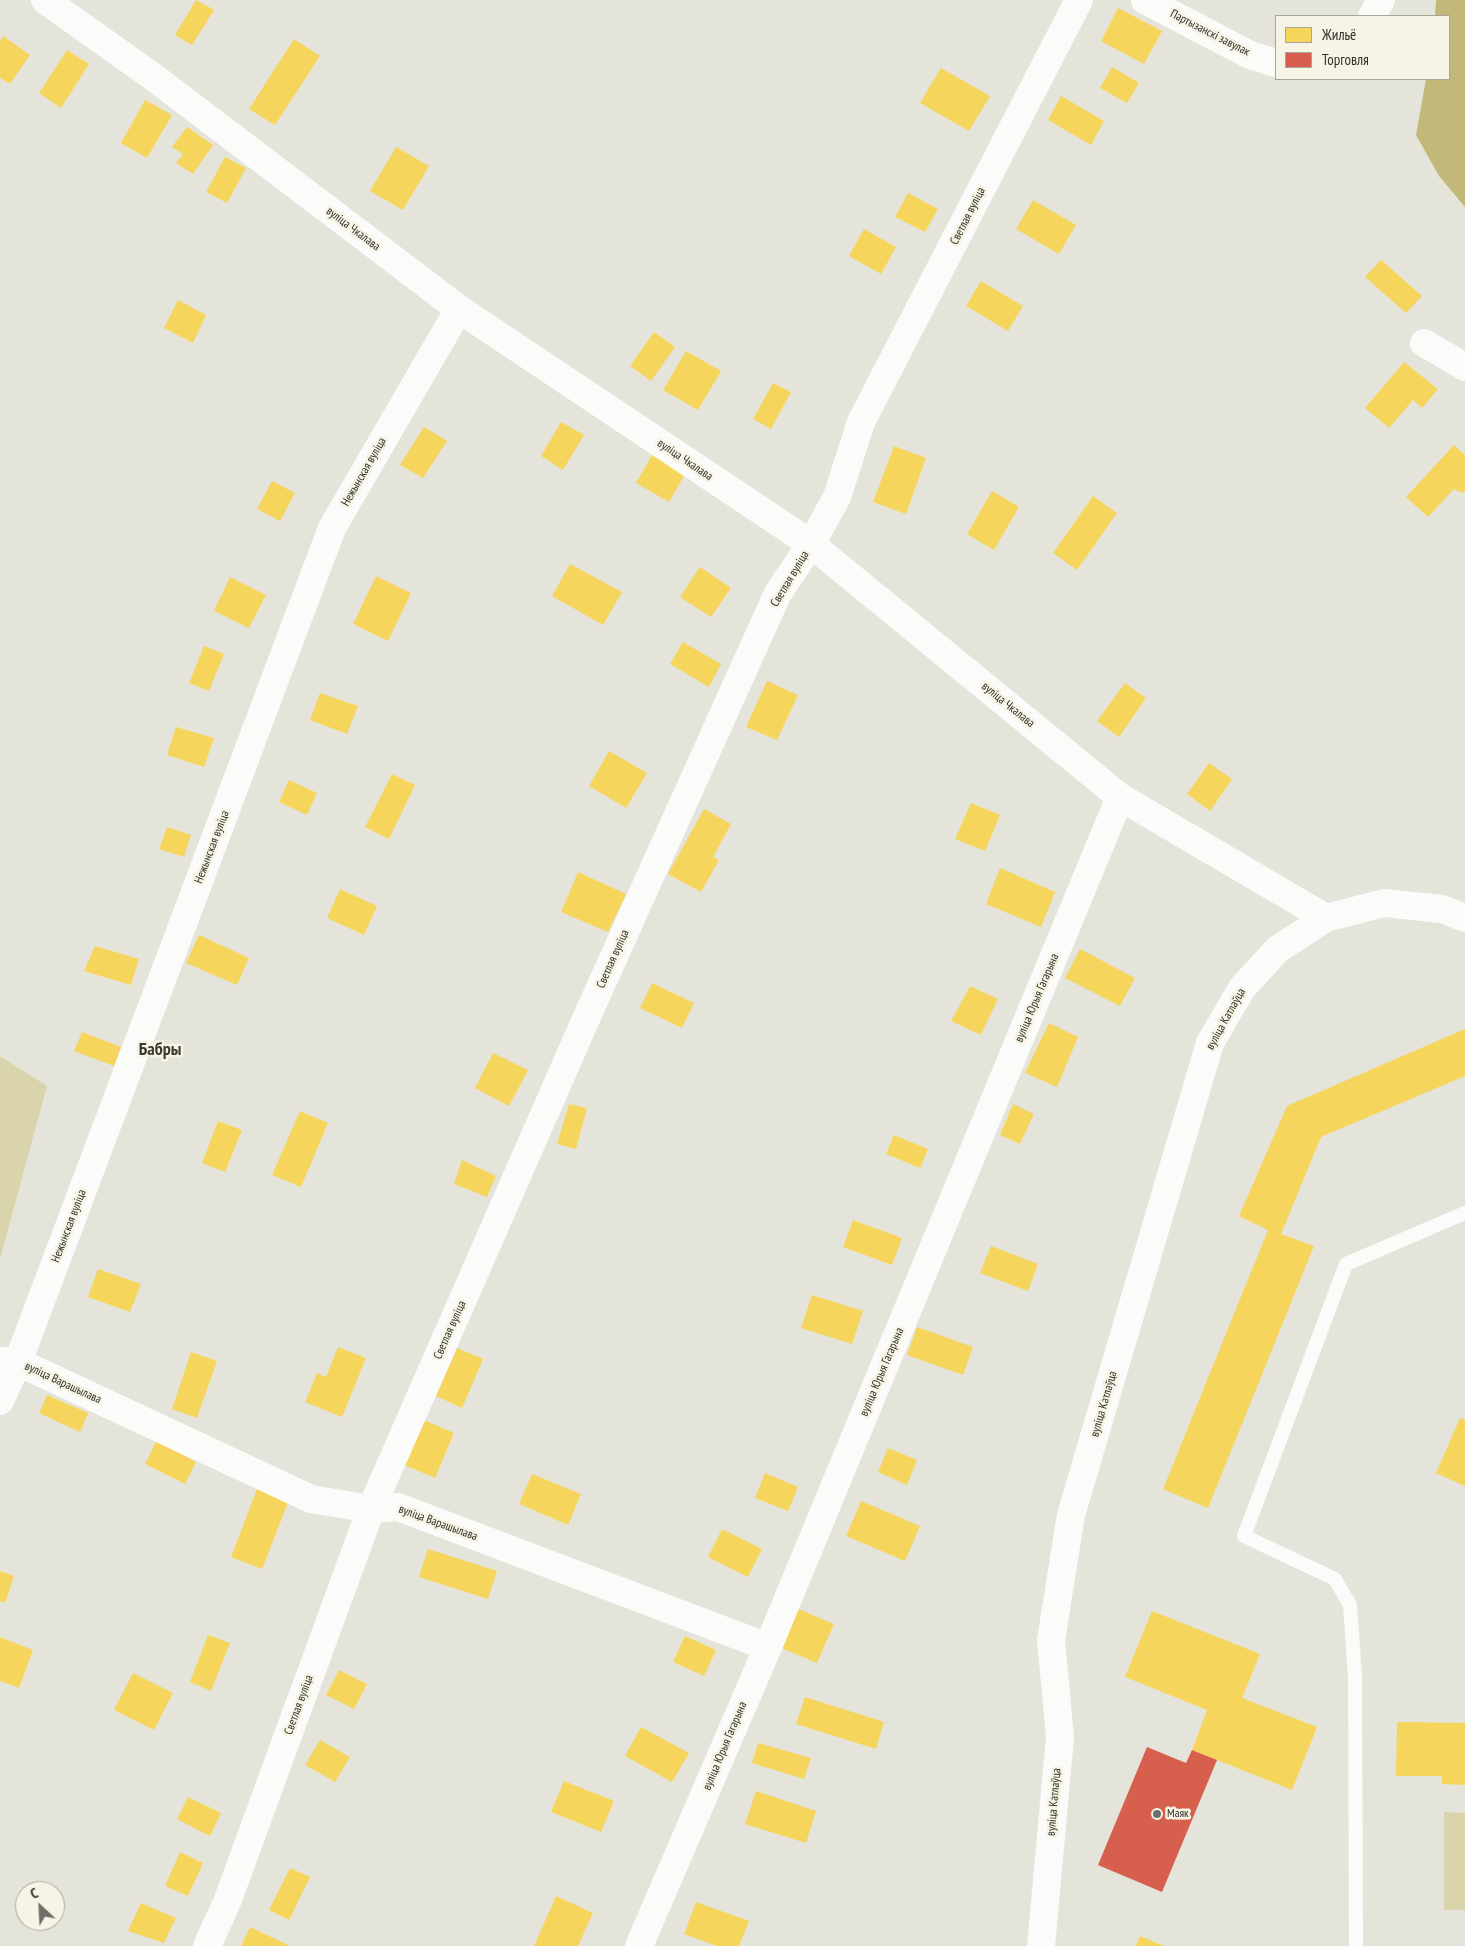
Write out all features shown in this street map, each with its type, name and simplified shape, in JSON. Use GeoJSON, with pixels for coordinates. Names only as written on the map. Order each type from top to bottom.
{"type":"FeatureCollection","features":[{"type":"Feature","properties":{"kind":"street","name":"вуліца Чкалава"},"geometry":{"type":"LineString","coordinates":[[45,0],[160,82],[459,309],[811,544],[1120,797],[1326,918]]}},
{"type":"Feature","properties":{"kind":"street","name":"Светлая вуліца"},"geometry":{"type":"LineString","coordinates":[[207,1946],[227,1902],[371,1509],[589,1012],[778,593],[811,544],[837,497],[862,422],[1079,0]]}},
{"type":"Feature","properties":{"kind":"street","name":"Партызанскі завулак"},"geometry":{"type":"LineString","coordinates":[[1145,0],[1250,55],[1275,63]]}},
{"type":"Feature","properties":{"kind":"street"},"geometry":{"type":"LineString","coordinates":[[1373,15],[1381,0]]}},
{"type":"Feature","properties":{"kind":"street","name":"Нежынская вуліца"},"geometry":{"type":"LineString","coordinates":[[0,1401],[9,1361],[332,528],[459,309]]}},
{"type":"Feature","properties":{"kind":"street"},"geometry":{"type":"LineString","coordinates":[[1424,343],[1465,367]]}},
{"type":"Feature","properties":{"kind":"street","name":"вуліца Юрыя Гагарына"},"geometry":{"type":"LineString","coordinates":[[639,1946],[768,1647],[1120,797]]}},
{"type":"Feature","properties":{"kind":"street","name":"вуліца Катлаўца"},"geometry":{"type":"LineString","coordinates":[[1042,1946],[1060,1737],[1052,1640],[1072,1515],[1210,1043],[1242,988],[1278,948],[1326,918],[1384,903],[1442,909],[1465,918]]}},
{"type":"Feature","properties":{"kind":"street","name":"вуліца Варашылава"},"geometry":{"type":"LineString","coordinates":[[9,1361],[311,1499],[371,1509],[398,1507],[768,1647]]}},
{"type":"Feature","properties":{"kind":"lane"},"geometry":{"type":"LineString","coordinates":[[1356,1946],[1355,1676],[1350,1605],[1335,1579],[1244,1536],[1346,1264],[1465,1213]]}},
{"type":"Feature","properties":{"kind":"shaded area"},"geometry":{"type":"Polygon","coordinates":[[[1436,0],[1465,0],[1465,207],[1439,176],[1416,135],[1426,80],[1450,80],[1450,15],[1435,15],[1436,0]]]}},
{"type":"Feature","properties":{"kind":"shaded area"},"geometry":{"type":"Polygon","coordinates":[[[0,1056],[47,1086],[0,1259],[0,1056]]]}},
{"type":"Feature","properties":{"kind":"shaded area"},"geometry":{"type":"Polygon","coordinates":[[[1444,1812],[1465,1813],[1465,1910],[1444,1910],[1444,1812]]]}},
{"type":"Feature","properties":{"kind":"building: Жильё"},"geometry":{"type":"Polygon","coordinates":[[[196,0],[214,10],[192,45],[175,35],[196,0]]]}},
{"type":"Feature","properties":{"kind":"building: Жильё"},"geometry":{"type":"Polygon","coordinates":[[[1118,8],[1162,31],[1144,64],[1101,41],[1118,8]]]}},
{"type":"Feature","properties":{"kind":"building: Жильё"},"geometry":{"type":"Polygon","coordinates":[[[3,36],[30,55],[10,84],[0,78],[0,41],[3,36]]]}},
{"type":"Feature","properties":{"kind":"building: Жильё"},"geometry":{"type":"Polygon","coordinates":[[[294,39],[320,56],[275,125],[249,109],[294,39]]]}},
{"type":"Feature","properties":{"kind":"building: Жильё"},"geometry":{"type":"Polygon","coordinates":[[[67,50],[89,64],[61,108],[39,93],[67,50]]]}},
{"type":"Feature","properties":{"kind":"building: Жильё"},"geometry":{"type":"Polygon","coordinates":[[[1112,67],[1139,83],[1127,103],[1100,88],[1112,67]]]}},
{"type":"Feature","properties":{"kind":"building: Жильё"},"geometry":{"type":"Polygon","coordinates":[[[941,68],[990,96],[969,131],[920,103],[941,68]]]}},
{"type":"Feature","properties":{"kind":"building: Жильё"},"geometry":{"type":"Polygon","coordinates":[[[1061,96],[1104,121],[1091,145],[1048,120],[1061,96]]]}},
{"type":"Feature","properties":{"kind":"building: Жильё"},"geometry":{"type":"Polygon","coordinates":[[[145,100],[172,115],[147,158],[121,143],[145,100]]]}},
{"type":"Feature","properties":{"kind":"building: Жильё"},"geometry":{"type":"Polygon","coordinates":[[[187,127],[213,145],[193,174],[176,163],[183,154],[172,147],[187,127]]]}},
{"type":"Feature","properties":{"kind":"building: Жильё"},"geometry":{"type":"Polygon","coordinates":[[[396,147],[429,166],[403,210],[370,191],[396,147]]]}},
{"type":"Feature","properties":{"kind":"building: Жильё"},"geometry":{"type":"Polygon","coordinates":[[[225,157],[246,168],[227,203],[206,192],[225,157]]]}},
{"type":"Feature","properties":{"kind":"building: Жильё"},"geometry":{"type":"Polygon","coordinates":[[[908,193],[938,209],[925,232],[895,217],[908,193]]]}},
{"type":"Feature","properties":{"kind":"building: Жильё"},"geometry":{"type":"Polygon","coordinates":[[[1033,200],[1076,225],[1059,254],[1016,229],[1033,200]]]}},
{"type":"Feature","properties":{"kind":"building: Жильё"},"geometry":{"type":"Polygon","coordinates":[[[864,229],[896,247],[881,274],[849,256],[864,229]]]}},
{"type":"Feature","properties":{"kind":"building: Жильё"},"geometry":{"type":"Polygon","coordinates":[[[1381,260],[1422,296],[1406,313],[1365,277],[1381,260]]]}},
{"type":"Feature","properties":{"kind":"building: Жильё"},"geometry":{"type":"Polygon","coordinates":[[[981,281],[1023,306],[1008,331],[966,306],[981,281]]]}},
{"type":"Feature","properties":{"kind":"building: Жильё"},"geometry":{"type":"Polygon","coordinates":[[[178,300],[206,315],[193,343],[164,328],[178,300]]]}},
{"type":"Feature","properties":{"kind":"building: Жильё"},"geometry":{"type":"Polygon","coordinates":[[[654,332],[675,347],[651,381],[630,366],[654,332]]]}},
{"type":"Feature","properties":{"kind":"building: Жильё"},"geometry":{"type":"Polygon","coordinates":[[[686,351],[721,371],[698,410],[663,390],[686,351]]]}},
{"type":"Feature","properties":{"kind":"building: Жильё"},"geometry":{"type":"Polygon","coordinates":[[[1404,362],[1438,389],[1422,408],[1413,400],[1389,428],[1365,408],[1404,362]]]}},
{"type":"Feature","properties":{"kind":"building: Жильё"},"geometry":{"type":"Polygon","coordinates":[[[773,383],[791,392],[771,429],[753,419],[773,383]]]}},
{"type":"Feature","properties":{"kind":"building: Жильё"},"geometry":{"type":"Polygon","coordinates":[[[561,422],[584,435],[563,470],[541,456],[561,422]]]}},
{"type":"Feature","properties":{"kind":"building: Жильё"},"geometry":{"type":"Polygon","coordinates":[[[424,427],[447,441],[423,478],[400,465],[424,427]]]}},
{"type":"Feature","properties":{"kind":"building: Жильё"},"geometry":{"type":"Polygon","coordinates":[[[1454,445],[1465,455],[1465,491],[1463,493],[1454,489],[1428,517],[1406,497],[1454,445]]]}},
{"type":"Feature","properties":{"kind":"building: Жильё"},"geometry":{"type":"Polygon","coordinates":[[[894,446],[926,458],[906,514],[873,502],[894,446]]]}},
{"type":"Feature","properties":{"kind":"building: Жильё"},"geometry":{"type":"Polygon","coordinates":[[[652,455],[685,474],[669,502],[636,483],[652,455]]]}},
{"type":"Feature","properties":{"kind":"building: Жильё"},"geometry":{"type":"Polygon","coordinates":[[[272,481],[295,493],[280,521],[257,509],[272,481]]]}},
{"type":"Feature","properties":{"kind":"building: Жильё"},"geometry":{"type":"Polygon","coordinates":[[[992,491],[1019,507],[994,550],[967,534],[992,491]]]}},
{"type":"Feature","properties":{"kind":"building: Жильё"},"geometry":{"type":"Polygon","coordinates":[[[1093,496],[1117,513],[1077,570],[1053,553],[1093,496]]]}},
{"type":"Feature","properties":{"kind":"building: Жильё"},"geometry":{"type":"Polygon","coordinates":[[[570,564],[622,592],[603,625],[552,596],[570,564]]]}},
{"type":"Feature","properties":{"kind":"building: Жильё"},"geometry":{"type":"Polygon","coordinates":[[[700,567],[731,588],[711,617],[680,597],[700,567]]]}},
{"type":"Feature","properties":{"kind":"building: Жильё"},"geometry":{"type":"Polygon","coordinates":[[[376,576],[411,593],[388,641],[353,624],[376,576]]]}},
{"type":"Feature","properties":{"kind":"building: Жильё"},"geometry":{"type":"Polygon","coordinates":[[[230,577],[266,595],[249,628],[214,611],[230,577]]]}},
{"type":"Feature","properties":{"kind":"building: Жильё"},"geometry":{"type":"Polygon","coordinates":[[[683,642],[721,664],[709,687],[670,664],[683,642]]]}},
{"type":"Feature","properties":{"kind":"building: Жильё"},"geometry":{"type":"Polygon","coordinates":[[[204,646],[224,654],[209,691],[189,683],[204,646]]]}},
{"type":"Feature","properties":{"kind":"building: Жильё"},"geometry":{"type":"Polygon","coordinates":[[[767,681],[798,695],[777,740],[746,727],[767,681]]]}},
{"type":"Feature","properties":{"kind":"building: Жильё"},"geometry":{"type":"Polygon","coordinates":[[[1125,683],[1146,698],[1119,737],[1097,721],[1125,683]]]}},
{"type":"Feature","properties":{"kind":"building: Жильё"},"geometry":{"type":"Polygon","coordinates":[[[320,693],[358,706],[347,734],[310,720],[320,693]]]}},
{"type":"Feature","properties":{"kind":"building: Жильё"},"geometry":{"type":"Polygon","coordinates":[[[176,727],[214,738],[204,767],[167,755],[176,727]]]}},
{"type":"Feature","properties":{"kind":"building: Жильё"},"geometry":{"type":"Polygon","coordinates":[[[609,751],[647,773],[626,808],[589,786],[609,751]]]}},
{"type":"Feature","properties":{"kind":"building: Жильё"},"geometry":{"type":"Polygon","coordinates":[[[1209,763],[1232,779],[1210,811],[1187,794],[1209,763]]]}},
{"type":"Feature","properties":{"kind":"building: Жильё"},"geometry":{"type":"Polygon","coordinates":[[[392,774],[415,785],[389,839],[365,827],[392,774]]]}},
{"type":"Feature","properties":{"kind":"building: Жильё"},"geometry":{"type":"Polygon","coordinates":[[[289,780],[317,793],[307,815],[279,802],[289,780]]]}},
{"type":"Feature","properties":{"kind":"building: Жильё"},"geometry":{"type":"Polygon","coordinates":[[[971,803],[1000,815],[985,851],[955,839],[971,803]]]}},
{"type":"Feature","properties":{"kind":"building: Жильё"},"geometry":{"type":"Polygon","coordinates":[[[704,809],[731,824],[713,857],[719,860],[701,892],[668,874],[704,809]]]}},
{"type":"Feature","properties":{"kind":"building: Жильё"},"geometry":{"type":"Polygon","coordinates":[[[167,827],[191,835],[184,857],[159,849],[167,827]]]}},
{"type":"Feature","properties":{"kind":"building: Жильё"},"geometry":{"type":"Polygon","coordinates":[[[1000,868],[1055,892],[1041,927],[986,904],[1000,868]]]}},
{"type":"Feature","properties":{"kind":"building: Жильё"},"geometry":{"type":"Polygon","coordinates":[[[578,872],[626,894],[608,932],[561,912],[578,872]]]}},
{"type":"Feature","properties":{"kind":"building: Жильё"},"geometry":{"type":"Polygon","coordinates":[[[340,889],[377,906],[364,935],[327,918],[340,889]]]}},
{"type":"Feature","properties":{"kind":"building: Жильё"},"geometry":{"type":"Polygon","coordinates":[[[199,935],[249,958],[237,985],[186,963],[199,935]]]}},
{"type":"Feature","properties":{"kind":"building: Жильё"},"geometry":{"type":"Polygon","coordinates":[[[95,946],[139,959],[131,985],[84,971],[95,946]]]}},
{"type":"Feature","properties":{"kind":"building: Жильё"},"geometry":{"type":"Polygon","coordinates":[[[1080,949],[1135,978],[1120,1006],[1065,978],[1080,949]]]}},
{"type":"Feature","properties":{"kind":"building: Жильё"},"geometry":{"type":"Polygon","coordinates":[[[652,983],[694,1003],[682,1028],[640,1008],[652,983]]]}},
{"type":"Feature","properties":{"kind":"building: Жильё"},"geometry":{"type":"Polygon","coordinates":[[[970,986],[998,999],[981,1035],[951,1021],[970,986]]]}},
{"type":"Feature","properties":{"kind":"building: Жильё"},"geometry":{"type":"Polygon","coordinates":[[[1049,1023],[1078,1037],[1057,1087],[1025,1073],[1049,1023]]]}},
{"type":"Feature","properties":{"kind":"building: Жильё"},"geometry":{"type":"Polygon","coordinates":[[[1465,1029],[1465,1076],[1321,1137],[1281,1234],[1314,1246],[1208,1508],[1163,1489],[1268,1230],[1239,1216],[1287,1106],[1465,1029]]]}},
{"type":"Feature","properties":{"kind":"building: Жильё"},"geometry":{"type":"Polygon","coordinates":[[[82,1032],[121,1047],[114,1066],[74,1051],[82,1032]]]}},
{"type":"Feature","properties":{"kind":"building: Жильё"},"geometry":{"type":"Polygon","coordinates":[[[493,1053],[528,1070],[509,1106],[475,1088],[493,1053]]]}},
{"type":"Feature","properties":{"kind":"building: Жильё"},"geometry":{"type":"Polygon","coordinates":[[[569,1104],[587,1108],[576,1149],[557,1144],[569,1104]]]}},
{"type":"Feature","properties":{"kind":"building: Жильё"},"geometry":{"type":"Polygon","coordinates":[[[1013,1104],[1034,1114],[1020,1144],[1000,1135],[1013,1104]]]}},
{"type":"Feature","properties":{"kind":"building: Жильё"},"geometry":{"type":"Polygon","coordinates":[[[300,1111],[328,1123],[301,1187],[272,1175],[300,1111]]]}},
{"type":"Feature","properties":{"kind":"building: Жильё"},"geometry":{"type":"Polygon","coordinates":[[[218,1121],[242,1130],[225,1172],[202,1163],[218,1121]]]}},
{"type":"Feature","properties":{"kind":"building: Жильё"},"geometry":{"type":"Polygon","coordinates":[[[894,1135],[928,1149],[920,1168],[886,1154],[894,1135]]]}},
{"type":"Feature","properties":{"kind":"building: Жильё"},"geometry":{"type":"Polygon","coordinates":[[[462,1160],[496,1176],[487,1197],[454,1184],[462,1160]]]}},
{"type":"Feature","properties":{"kind":"building: Жильё"},"geometry":{"type":"Polygon","coordinates":[[[853,1220],[902,1238],[892,1265],[843,1247],[853,1220]]]}},
{"type":"Feature","properties":{"kind":"building: Жильё"},"geometry":{"type":"Polygon","coordinates":[[[991,1246],[1038,1264],[1028,1291],[980,1273],[991,1246]]]}},
{"type":"Feature","properties":{"kind":"building: Жильё"},"geometry":{"type":"Polygon","coordinates":[[[98,1269],[141,1284],[130,1312],[88,1297],[98,1269]]]}},
{"type":"Feature","properties":{"kind":"building: Жильё"},"geometry":{"type":"Polygon","coordinates":[[[812,1295],[863,1311],[852,1344],[801,1328],[812,1295]]]}},
{"type":"Feature","properties":{"kind":"building: Жильё"},"geometry":{"type":"Polygon","coordinates":[[[917,1327],[973,1347],[963,1375],[907,1355],[917,1327]]]}},
{"type":"Feature","properties":{"kind":"building: Жильё"},"geometry":{"type":"Polygon","coordinates":[[[338,1347],[366,1358],[342,1417],[305,1402],[317,1373],[326,1377],[338,1347]]]}},
{"type":"Feature","properties":{"kind":"building: Жильё"},"geometry":{"type":"Polygon","coordinates":[[[457,1348],[483,1359],[462,1408],[436,1396],[457,1348]]]}},
{"type":"Feature","properties":{"kind":"building: Жильё"},"geometry":{"type":"Polygon","coordinates":[[[191,1352],[217,1361],[197,1418],[172,1409],[191,1352]]]}},
{"type":"Feature","properties":{"kind":"building: Жильё"},"geometry":{"type":"Polygon","coordinates":[[[47,1395],[88,1413],[80,1432],[39,1413],[47,1395]]]}},
{"type":"Feature","properties":{"kind":"building: Жильё"},"geometry":{"type":"Polygon","coordinates":[[[1460,1418],[1465,1420],[1465,1486],[1436,1473],[1460,1418]]]}},
{"type":"Feature","properties":{"kind":"building: Жильё"},"geometry":{"type":"Polygon","coordinates":[[[424,1420],[454,1433],[435,1478],[404,1465],[424,1420]]]}},
{"type":"Feature","properties":{"kind":"building: Жильё"},"geometry":{"type":"Polygon","coordinates":[[[156,1441],[196,1462],[185,1484],[145,1464],[156,1441]]]}},
{"type":"Feature","properties":{"kind":"building: Жильё"},"geometry":{"type":"Polygon","coordinates":[[[888,1448],[917,1460],[907,1485],[878,1472],[888,1448]]]}},
{"type":"Feature","properties":{"kind":"building: Жильё"},"geometry":{"type":"Polygon","coordinates":[[[765,1473],[798,1487],[788,1511],[755,1498],[765,1473]]]}},
{"type":"Feature","properties":{"kind":"building: Жильё"},"geometry":{"type":"Polygon","coordinates":[[[532,1474],[581,1494],[568,1525],[519,1504],[532,1474]]]}},
{"type":"Feature","properties":{"kind":"building: Жильё"},"geometry":{"type":"Polygon","coordinates":[[[257,1489],[289,1500],[262,1569],[231,1557],[257,1489]]]}},
{"type":"Feature","properties":{"kind":"building: Жильё"},"geometry":{"type":"Polygon","coordinates":[[[861,1501],[920,1526],[905,1561],[846,1536],[861,1501]]]}},
{"type":"Feature","properties":{"kind":"building: Жильё"},"geometry":{"type":"Polygon","coordinates":[[[722,1529],[762,1549],[748,1577],[708,1557],[722,1529]]]}},
{"type":"Feature","properties":{"kind":"building: Жильё"},"geometry":{"type":"Polygon","coordinates":[[[428,1549],[497,1571],[488,1599],[419,1577],[428,1549]]]}},
{"type":"Feature","properties":{"kind":"building: Жильё"},"geometry":{"type":"Polygon","coordinates":[[[0,1571],[14,1576],[5,1603],[0,1601],[0,1571]]]}},
{"type":"Feature","properties":{"kind":"building: Жильё"},"geometry":{"type":"Polygon","coordinates":[[[796,1608],[834,1624],[817,1663],[779,1647],[796,1608]]]}},
{"type":"Feature","properties":{"kind":"building: Жильё"},"geometry":{"type":"Polygon","coordinates":[[[1152,1611],[1260,1654],[1242,1698],[1317,1727],[1292,1790],[1192,1750],[1207,1710],[1125,1677],[1152,1611]]]}},
{"type":"Feature","properties":{"kind":"building: Жильё"},"geometry":{"type":"Polygon","coordinates":[[[208,1635],[230,1643],[211,1691],[190,1682],[208,1635]]]}},
{"type":"Feature","properties":{"kind":"building: Жильё"},"geometry":{"type":"Polygon","coordinates":[[[685,1636],[716,1650],[704,1676],[673,1662],[685,1636]]]}},
{"type":"Feature","properties":{"kind":"building: Жильё"},"geometry":{"type":"Polygon","coordinates":[[[0,1637],[33,1650],[19,1688],[0,1681],[0,1637]]]}},
{"type":"Feature","properties":{"kind":"building: Жильё"},"geometry":{"type":"Polygon","coordinates":[[[339,1670],[367,1684],[354,1709],[326,1695],[339,1670]]]}},
{"type":"Feature","properties":{"kind":"building: Жильё"},"geometry":{"type":"Polygon","coordinates":[[[133,1673],[173,1693],[154,1730],[114,1710],[133,1673]]]}},
{"type":"Feature","properties":{"kind":"building: Жильё"},"geometry":{"type":"Polygon","coordinates":[[[805,1697],[884,1722],[876,1749],[796,1724],[805,1697]]]}},
{"type":"Feature","properties":{"kind":"building: Жильё"},"geometry":{"type":"Polygon","coordinates":[[[1397,1722],[1465,1723],[1465,1785],[1442,1784],[1442,1776],[1396,1776],[1397,1722]]]}},
{"type":"Feature","properties":{"kind":"building: Жильё"},"geometry":{"type":"Polygon","coordinates":[[[641,1727],[689,1753],[672,1782],[625,1756],[641,1727]]]}},
{"type":"Feature","properties":{"kind":"building: Жильё"},"geometry":{"type":"Polygon","coordinates":[[[320,1740],[350,1757],[335,1782],[305,1765],[320,1740]]]}},
{"type":"Feature","properties":{"kind":"building: Жильё"},"geometry":{"type":"Polygon","coordinates":[[[758,1743],[811,1758],[804,1779],[752,1763],[758,1743]]]}},
{"type":"Feature","properties":{"kind":"building: Жильё"},"geometry":{"type":"Polygon","coordinates":[[[564,1781],[614,1801],[601,1832],[551,1812],[564,1781]]]}},
{"type":"Feature","properties":{"kind":"building: Жильё"},"geometry":{"type":"Polygon","coordinates":[[[756,1791],[816,1811],[806,1843],[745,1824],[756,1791]]]}},
{"type":"Feature","properties":{"kind":"building: Жильё"},"geometry":{"type":"Polygon","coordinates":[[[188,1797],[221,1813],[210,1836],[177,1819],[188,1797]]]}},
{"type":"Feature","properties":{"kind":"building: Жильё"},"geometry":{"type":"Polygon","coordinates":[[[180,1852],[203,1863],[188,1896],[165,1886],[180,1852]]]}},
{"type":"Feature","properties":{"kind":"building: Жильё"},"geometry":{"type":"Polygon","coordinates":[[[290,1868],[310,1877],[289,1920],[269,1910],[290,1868]]]}},
{"type":"Feature","properties":{"kind":"building: Жильё"},"geometry":{"type":"Polygon","coordinates":[[[556,1896],[593,1913],[578,1946],[534,1946],[556,1896]]]}},
{"type":"Feature","properties":{"kind":"building: Жильё"},"geometry":{"type":"Polygon","coordinates":[[[696,1902],[749,1921],[739,1946],[717,1946],[684,1934],[696,1902]]]}},
{"type":"Feature","properties":{"kind":"building: Жильё"},"geometry":{"type":"Polygon","coordinates":[[[141,1903],[176,1918],[164,1943],[128,1931],[141,1903]]]}},
{"type":"Feature","properties":{"kind":"building: Жильё"},"geometry":{"type":"Polygon","coordinates":[[[250,1927],[290,1946],[241,1946],[250,1927]]]}},
{"type":"Feature","properties":{"kind":"building: Жильё"},"geometry":{"type":"Polygon","coordinates":[[[1140,1936],[1164,1946],[1136,1946],[1140,1936]]]}},
{"type":"Feature","properties":{"kind":"building: Торговля","name":"Маяк"},"geometry":{"type":"Polygon","coordinates":[[[1147,1747],[1186,1763],[1192,1750],[1217,1760],[1162,1892],[1098,1865],[1147,1747]]]}},
{"type":"Feature","properties":{"kind":"place","name":"Маяк"},"geometry":{"type":"Point","coordinates":[1157,1814]}},
{"type":"Feature","properties":{"kind":"district","name":"Бабры"},"geometry":{"type":"Point","coordinates":[160,1050]}}]}
